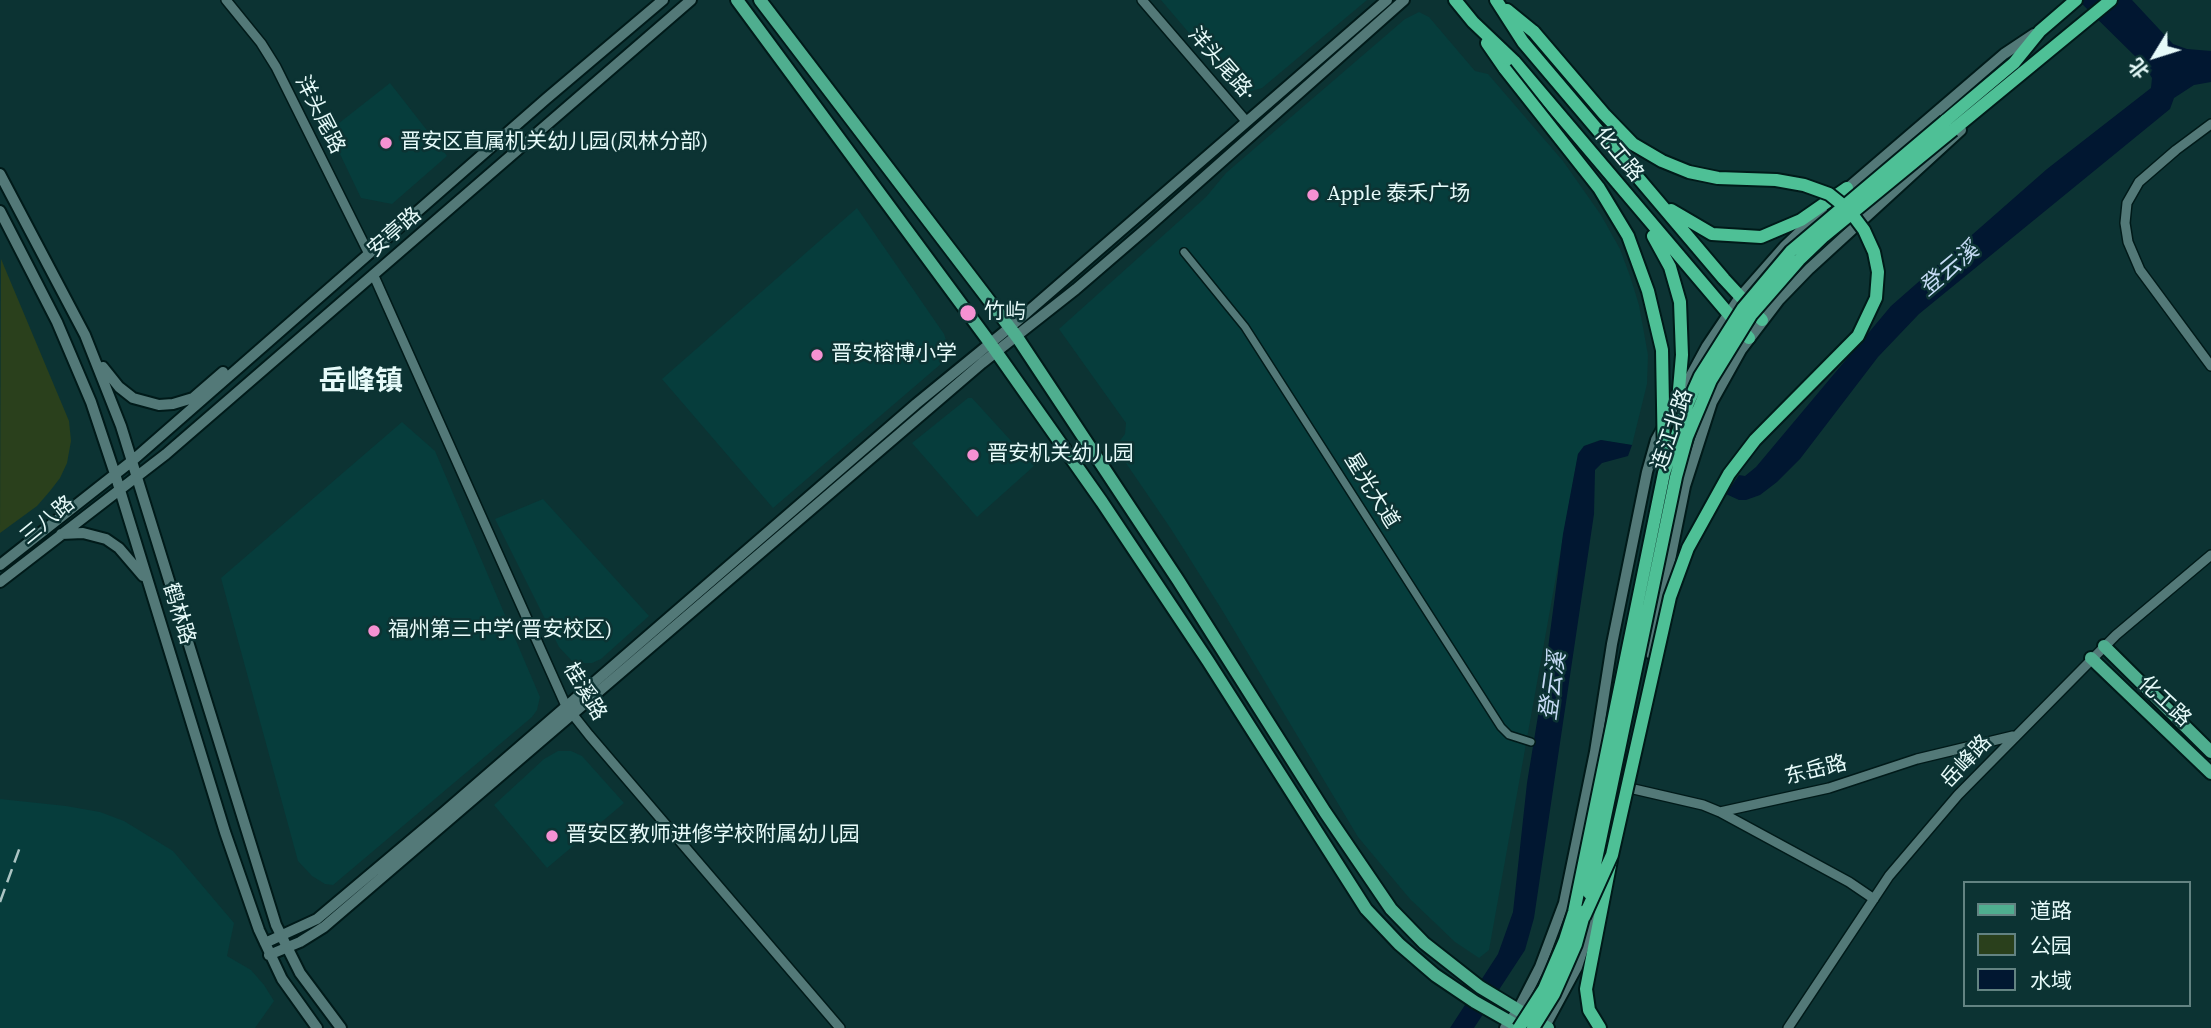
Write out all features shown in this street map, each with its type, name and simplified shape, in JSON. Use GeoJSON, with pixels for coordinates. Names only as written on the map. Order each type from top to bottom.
{"type":"FeatureCollection","features":[{"type":"Feature","properties":{"kind":"highway","name":"化工路"},"geometry":{"type":"LineString","coordinates":[[1455,0],[1473,22],[1514,61],[1749,338]]}},
{"type":"Feature","properties":{"kind":"highway","name":"连江北路"},"geometry":{"type":"LineString","coordinates":[[1543,1028],[1584,917],[1676,477],[1687,437],[1711,380],[1751,315],[1799,260],[1949,125],[2014,63],[2040,31],[2076,0]]}},
{"type":"Feature","properties":{"kind":"highway","name":"连江北路"},"geometry":{"type":"LineString","coordinates":[[1514,1026],[1548,980],[1574,912],[1664,472],[1700,376],[1724,336],[1766,279],[1816,228],[1949,125],[2011,82],[2111,0]]}},
{"type":"Feature","properties":{"kind":"highway","name":"化工路"},"geometry":{"type":"LineString","coordinates":[[1498,2],[1523,42],[1762,320]]}},
{"type":"Feature","properties":{"kind":"highway"},"geometry":{"type":"LineString","coordinates":[[1498,2],[1534,32],[1633,144],[1661,161],[1689,172],[1718,177],[1776,180],[1804,185],[1829,194],[1849,210],[1864,230],[1874,252],[1878,272],[1876,298],[1858,336],[1755,440],[1729,474],[1688,548],[1670,597],[1612,855],[1586,989],[1589,1010],[1600,1028]]}},
{"type":"Feature","properties":{"kind":"highway"},"geometry":{"type":"LineString","coordinates":[[1473,22],[1505,69],[1599,188],[1628,236],[1648,290],[1662,350],[1664,472]]}},
{"type":"Feature","properties":{"kind":"highway"},"geometry":{"type":"LineString","coordinates":[[1606,170],[1659,245],[1674,277],[1682,325],[1678,401]]}},
{"type":"Feature","properties":{"kind":"highway"},"geometry":{"type":"LineString","coordinates":[[1662,205],[1712,234],[1761,237],[1801,220],[1847,188]]}},
{"type":"Feature","properties":{"kind":"highway"},"geometry":{"type":"LineString","coordinates":[[1584,917],[1612,855]]}},
{"type":"Feature","properties":{"kind":"main road","name":"安亭路"},"geometry":{"type":"LineString","coordinates":[[115,474],[663,0]]}},
{"type":"Feature","properties":{"kind":"main road","name":"安亭路"},"geometry":{"type":"LineString","coordinates":[[120,489],[166,454],[374,276],[691,0]]}},
{"type":"Feature","properties":{"kind":"main road"},"geometry":{"type":"LineString","coordinates":[[737,0],[993,348],[1118,525],[1366,909],[1390,936],[1435,975],[1514,1026],[1518,1010],[1551,943],[1563,903],[1595,752],[1612,644],[1656,440],[1707,346],[1728,314],[1784,247],[1847,188],[2004,54],[2040,31]]}},
{"type":"Feature","properties":{"kind":"main road"},"geometry":{"type":"LineString","coordinates":[[760,0],[1013,333],[1185,591],[1325,812],[1391,909],[1434,950],[1480,987],[1543,1028],[1570,982],[1583,953],[1614,844],[1685,486],[1712,402],[1762,320],[1809,269],[2011,82]]}},
{"type":"Feature","properties":{"kind":"main road"},"geometry":{"type":"LineString","coordinates":[[1013,333],[1246,121],[1387,0]]}},
{"type":"Feature","properties":{"kind":"main road"},"geometry":{"type":"LineString","coordinates":[[265,943],[317,919],[569,710],[993,348],[1155,221],[1404,0]]}},
{"type":"Feature","properties":{"kind":"main road","name":"鹤林路"},"geometry":{"type":"LineString","coordinates":[[0,174],[95,358],[132,461],[266,899],[281,937],[300,973],[341,1028]]}},
{"type":"Feature","properties":{"kind":"main road","name":"鹤林路"},"geometry":{"type":"LineString","coordinates":[[0,211],[73,358],[91,402],[225,832],[269,955],[293,996],[317,1028]]}},
{"type":"Feature","properties":{"kind":"main road"},"geometry":{"type":"LineString","coordinates":[[95,358],[113,380],[133,398],[166,405],[193,398],[255,346],[271,339]]}},
{"type":"Feature","properties":{"kind":"main road","name":"三八路"},"geometry":{"type":"LineString","coordinates":[[0,565],[115,474]]}},
{"type":"Feature","properties":{"kind":"main road","name":"三八路"},"geometry":{"type":"LineString","coordinates":[[0,582],[120,489]]}},
{"type":"Feature","properties":{"kind":"main road"},"geometry":{"type":"LineString","coordinates":[[61,534],[91,535],[114,544],[131,560],[149,586]]}},
{"type":"Feature","properties":{"kind":"main road","name":"化工路"},"geometry":{"type":"LineString","coordinates":[[2104,646],[2211,752]]}},
{"type":"Feature","properties":{"kind":"main road","name":"化工路"},"geometry":{"type":"LineString","coordinates":[[2091,658],[2211,773]]}},
{"type":"Feature","properties":{"kind":"main road"},"geometry":{"type":"LineString","coordinates":[[269,955],[324,927],[569,710]]}},
{"type":"Feature","properties":{"kind":"street","name":"洋头尾路"},"geometry":{"type":"LineString","coordinates":[[226,0],[261,43],[276,67],[369,254]]}},
{"type":"Feature","properties":{"kind":"street","name":"洋头尾路·"},"geometry":{"type":"LineString","coordinates":[[1142,0],[1246,121]]}},
{"type":"Feature","properties":{"kind":"street"},"geometry":{"type":"LineString","coordinates":[[2211,124],[2139,182],[2127,203],[2125,223],[2128,242],[2140,270],[2211,366]]}},
{"type":"Feature","properties":{"kind":"street","name":"星光大道"},"geometry":{"type":"LineString","coordinates":[[1184,252],[1245,327],[1502,727],[1510,735],[1531,742]]}},
{"type":"Feature","properties":{"kind":"street","name":"桂溪路"},"geometry":{"type":"LineString","coordinates":[[374,276],[569,710],[840,1028]]}},
{"type":"Feature","properties":{"kind":"street","name":"岳峰路"},"geometry":{"type":"LineString","coordinates":[[1788,1028],[1889,876],[1950,805],[2091,658],[2211,555]]}},
{"type":"Feature","properties":{"kind":"street","name":"东岳路"},"geometry":{"type":"LineString","coordinates":[[1720,813],[1829,788],[1917,760],[2015,736]]}},
{"type":"Feature","properties":{"kind":"street"},"geometry":{"type":"LineString","coordinates":[[1625,786],[1720,813],[1849,882],[1874,899]]}},
{"type":"Feature","properties":{"kind":"shaded area"},"geometry":{"type":"Polygon","coordinates":[[[1161,0],[1367,0],[1262,88],[1251,91],[1235,87],[1161,0]]]}},
{"type":"Feature","properties":{"kind":"shaded area"},"geometry":{"type":"Polygon","coordinates":[[[1419,12],[1429,17],[1475,71],[1488,74],[1563,161],[1601,215],[1620,249],[1630,276],[1639,305],[1648,355],[1647,384],[1632,445],[1600,440],[1584,446],[1578,454],[1489,950],[1479,958],[1455,942],[1410,899],[1358,837],[1222,610],[1115,447],[1125,434],[1126,423],[1059,329],[1206,197],[1226,173],[1405,19],[1419,12]]]}},
{"type":"Feature","properties":{"kind":"shaded area","name":"晋安区直属机关幼儿园(凤林分部)"},"geometry":{"type":"Polygon","coordinates":[[[390,83],[447,156],[392,204],[361,198],[329,131],[390,83]]]}},
{"type":"Feature","properties":{"kind":"shaded area","name":"晋安榕博小学"},"geometry":{"type":"Polygon","coordinates":[[[857,208],[944,334],[948,346],[942,363],[773,508],[662,379],[857,208]]]}},
{"type":"Feature","properties":{"kind":"shaded area","name":"晋安机关幼儿园"},"geometry":{"type":"Polygon","coordinates":[[[968,398],[972,398],[1034,466],[977,517],[912,443],[968,398]]]}},
{"type":"Feature","properties":{"kind":"shaded area","name":"福州第三中学(晋安校区)"},"geometry":{"type":"Polygon","coordinates":[[[402,422],[435,451],[540,697],[532,717],[333,885],[325,884],[312,876],[298,861],[221,578],[402,422]]]}},
{"type":"Feature","properties":{"kind":"shaded area"},"geometry":{"type":"Polygon","coordinates":[[[543,499],[649,616],[601,659],[592,663],[572,661],[559,647],[495,519],[543,499]]]}},
{"type":"Feature","properties":{"kind":"shaded area","name":"晋安区教师进修学校附属幼儿园"},"geometry":{"type":"Polygon","coordinates":[[[558,751],[571,751],[582,756],[624,803],[547,868],[494,805],[544,759],[558,751]]]}},
{"type":"Feature","properties":{"kind":"shaded area"},"geometry":{"type":"Polygon","coordinates":[[[0,799],[100,812],[124,821],[173,851],[234,923],[227,956],[251,970],[274,1001],[255,1028],[0,1028],[0,799]]]}},
{"type":"Feature","properties":{"kind":"green space"},"geometry":{"type":"Polygon","coordinates":[[[1,259],[69,421],[71,441],[67,463],[50,491],[37,506],[0,533],[1,259]]]}},
{"type":"Feature","properties":{"kind":"water","name":"登云溪"},"geometry":{"type":"Polygon","coordinates":[[[2078,0],[2132,0],[2173,44],[2187,49],[2211,51],[2211,82],[2194,85],[2174,98],[2170,109],[1919,314],[1878,357],[1800,459],[1777,482],[1760,495],[1746,500],[1726,494],[1739,475],[1745,476],[1756,467],[1891,306],[2047,169],[2151,88],[2152,78],[2144,65],[2078,0]]]}},
{"type":"Feature","properties":{"kind":"water","name":"登云溪"},"geometry":{"type":"Polygon","coordinates":[[[1601,440],[1632,445],[1628,456],[1602,463],[1595,470],[1594,514],[1534,918],[1525,950],[1474,1028],[1450,1028],[1498,954],[1513,912],[1527,783],[1563,534],[1578,454],[1584,446],[1601,440]]]}},
{"type":"Feature","properties":{"kind":"railway"},"geometry":{"type":"LineString","coordinates":[[0,902],[20,847]]}},
{"type":"Feature","properties":{"kind":"place","name":"晋安区直属机关幼儿园(凤林分部)"},"geometry":{"type":"Point","coordinates":[386,143]}},
{"type":"Feature","properties":{"kind":"place","name":"Apple 泰禾广场"},"geometry":{"type":"Point","coordinates":[1313,195]}},
{"type":"Feature","properties":{"kind":"place","name":"竹屿"},"geometry":{"type":"Point","coordinates":[968,313]}},
{"type":"Feature","properties":{"kind":"place","name":"晋安榕博小学"},"geometry":{"type":"Point","coordinates":[817,355]}},
{"type":"Feature","properties":{"kind":"place","name":"晋安机关幼儿园"},"geometry":{"type":"Point","coordinates":[973,455]}},
{"type":"Feature","properties":{"kind":"place","name":"福州第三中学(晋安校区)"},"geometry":{"type":"Point","coordinates":[374,631]}},
{"type":"Feature","properties":{"kind":"place","name":"晋安区教师进修学校附属幼儿园"},"geometry":{"type":"Point","coordinates":[552,836]}},
{"type":"Feature","properties":{"kind":"district","name":"岳峰镇"},"geometry":{"type":"Point","coordinates":[361,383]}}]}
